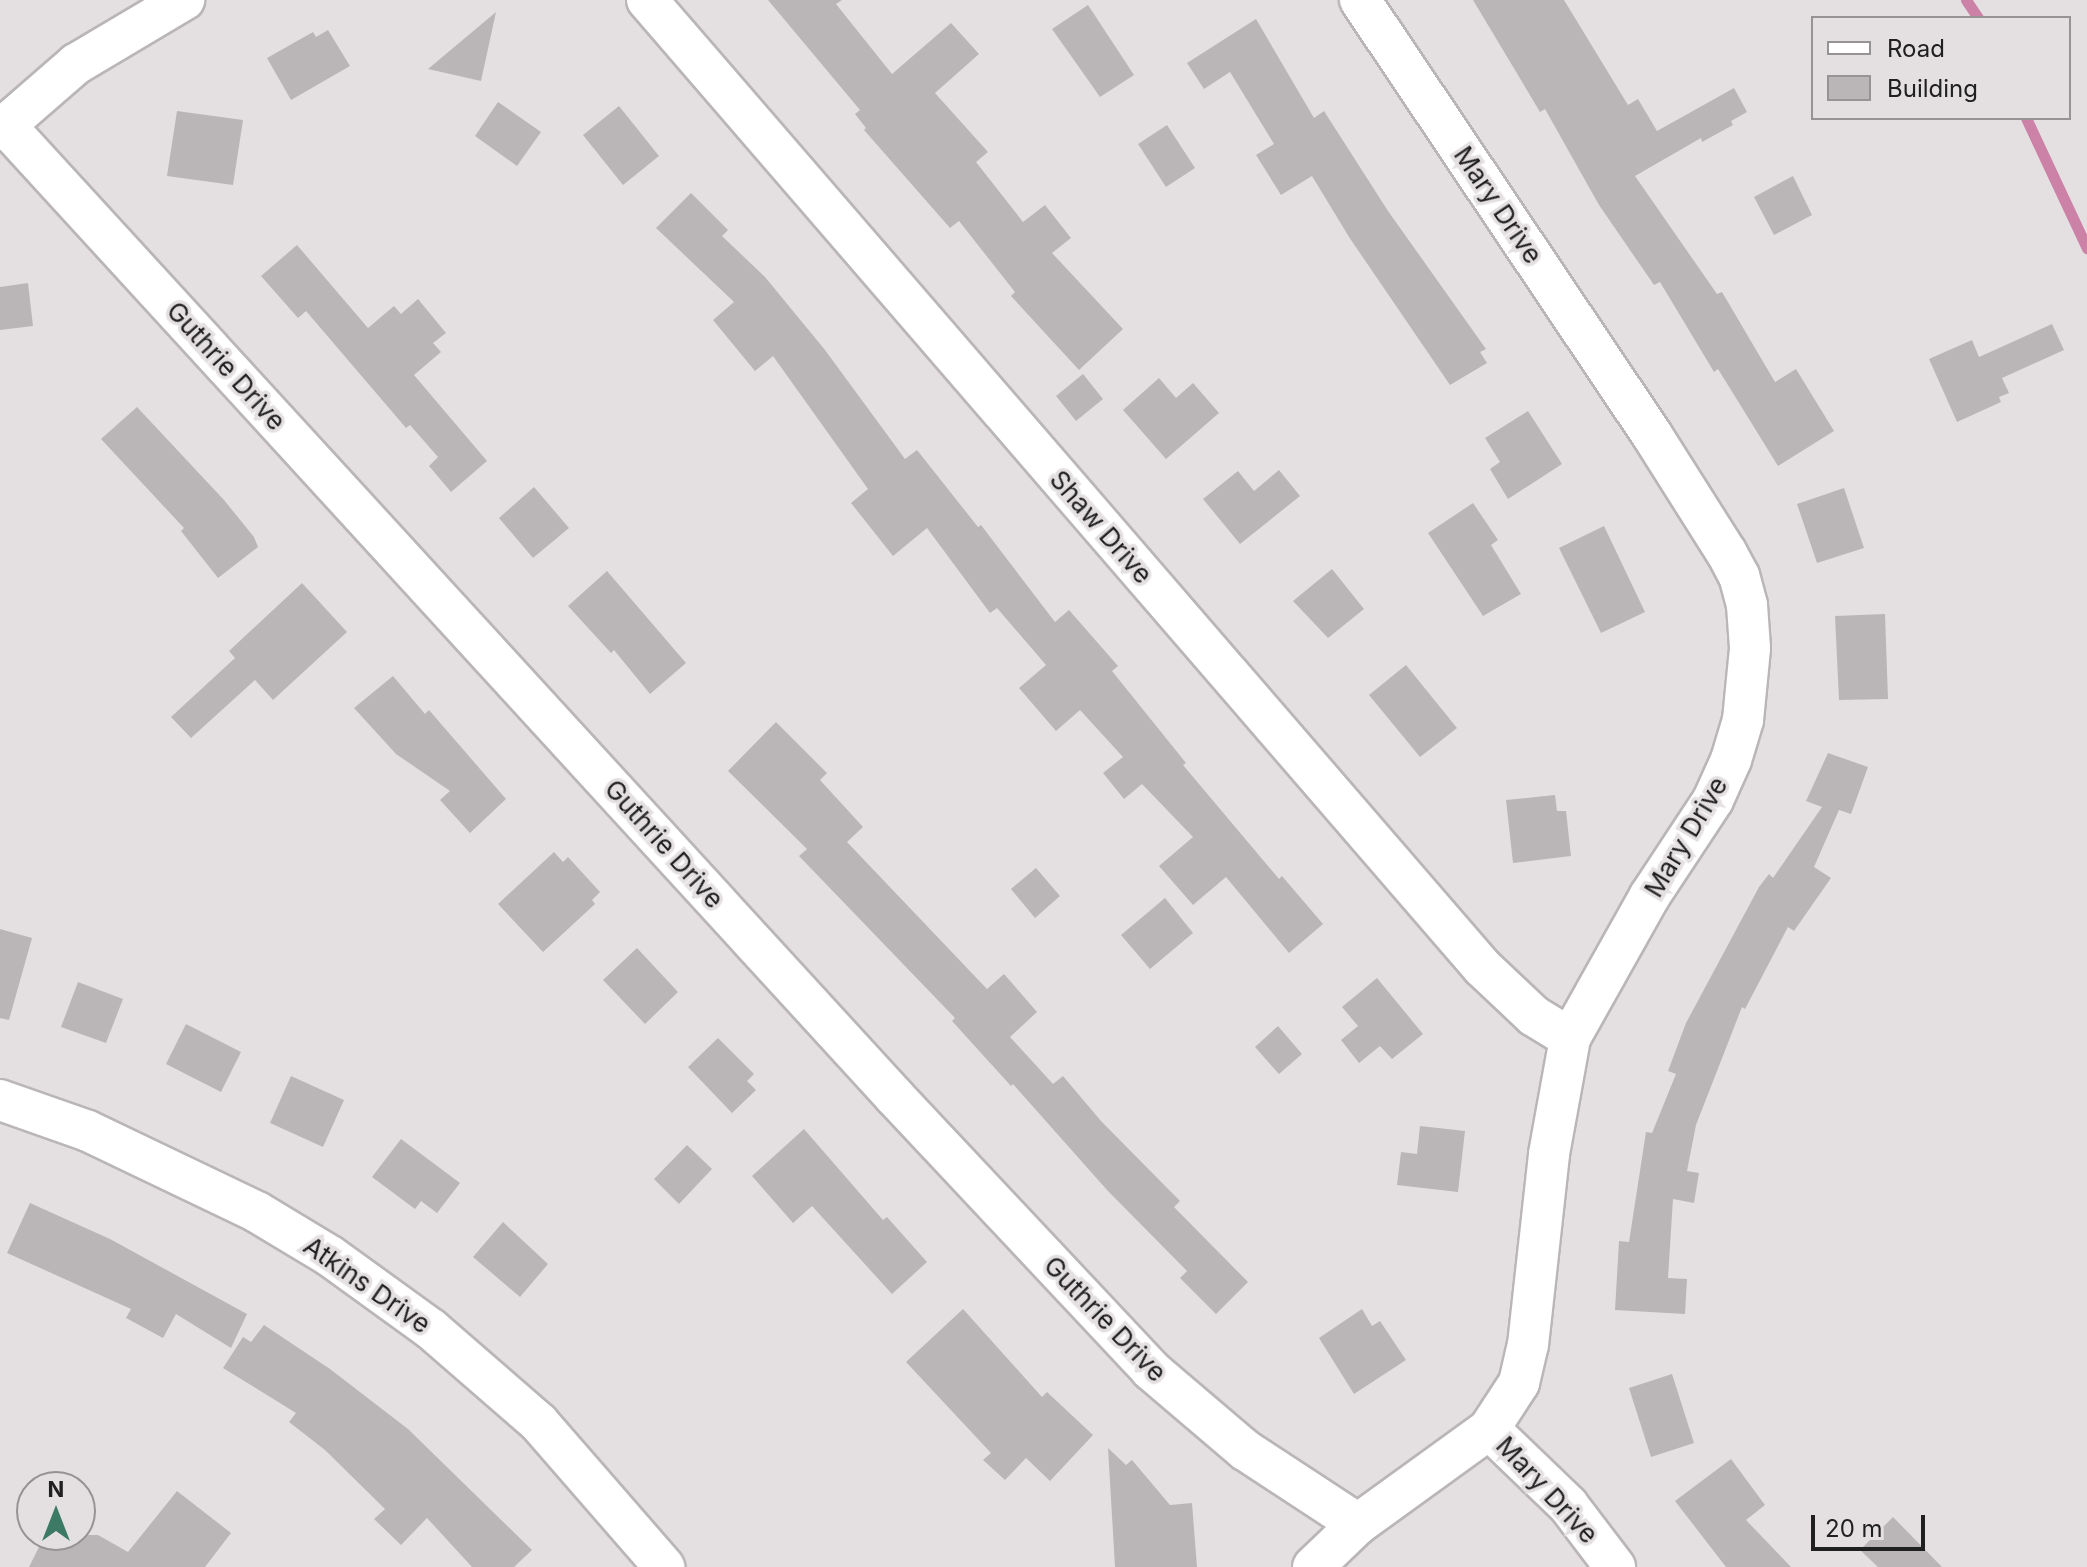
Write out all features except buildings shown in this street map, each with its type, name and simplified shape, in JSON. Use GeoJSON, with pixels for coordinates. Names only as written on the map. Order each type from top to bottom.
{"type":"FeatureCollection","features":[{"type":"Feature","properties":{"kind":"street"},"geometry":{"type":"LineString","coordinates":[[3,127],[76,64],[184,0]]}},
{"type":"Feature","properties":{"kind":"street","name":"Shaw Drive"},"geometry":{"type":"LineString","coordinates":[[647,0],[1482,967],[1534,1016],[1570,1038]]}},
{"type":"Feature","properties":{"kind":"street","name":"Mary Drive"},"geometry":{"type":"LineString","coordinates":[[1360,0],[1652,435],[1726,552],[1739,576],[1747,605],[1749,662],[1743,720],[1731,760],[1713,800],[1649,897],[1570,1038],[1549,1154],[1528,1345],[1519,1383],[1489,1429],[1568,1505],[1615,1567]]}},
{"type":"Feature","properties":{"kind":"street","name":"Guthrie Drive"},"geometry":{"type":"LineString","coordinates":[[3,127],[895,1097],[1151,1370],[1245,1450],[1358,1524]]}},
{"type":"Feature","properties":{"kind":"street","name":"Atkins Drive"},"geometry":{"type":"LineString","coordinates":[[0,1100],[102,1138],[257,1212],[330,1256],[431,1329],[539,1423],[664,1567]]}},
{"type":"Feature","properties":{"kind":"street"},"geometry":{"type":"LineString","coordinates":[[1313,1567],[1358,1524],[1489,1429]]}},
{"type":"Feature","properties":{"kind":"waterway"},"geometry":{"type":"LineString","coordinates":[[1966,0],[1977,16]]}},
{"type":"Feature","properties":{"kind":"waterway"},"geometry":{"type":"LineString","coordinates":[[2027,120],[2087,248]]}}]}
